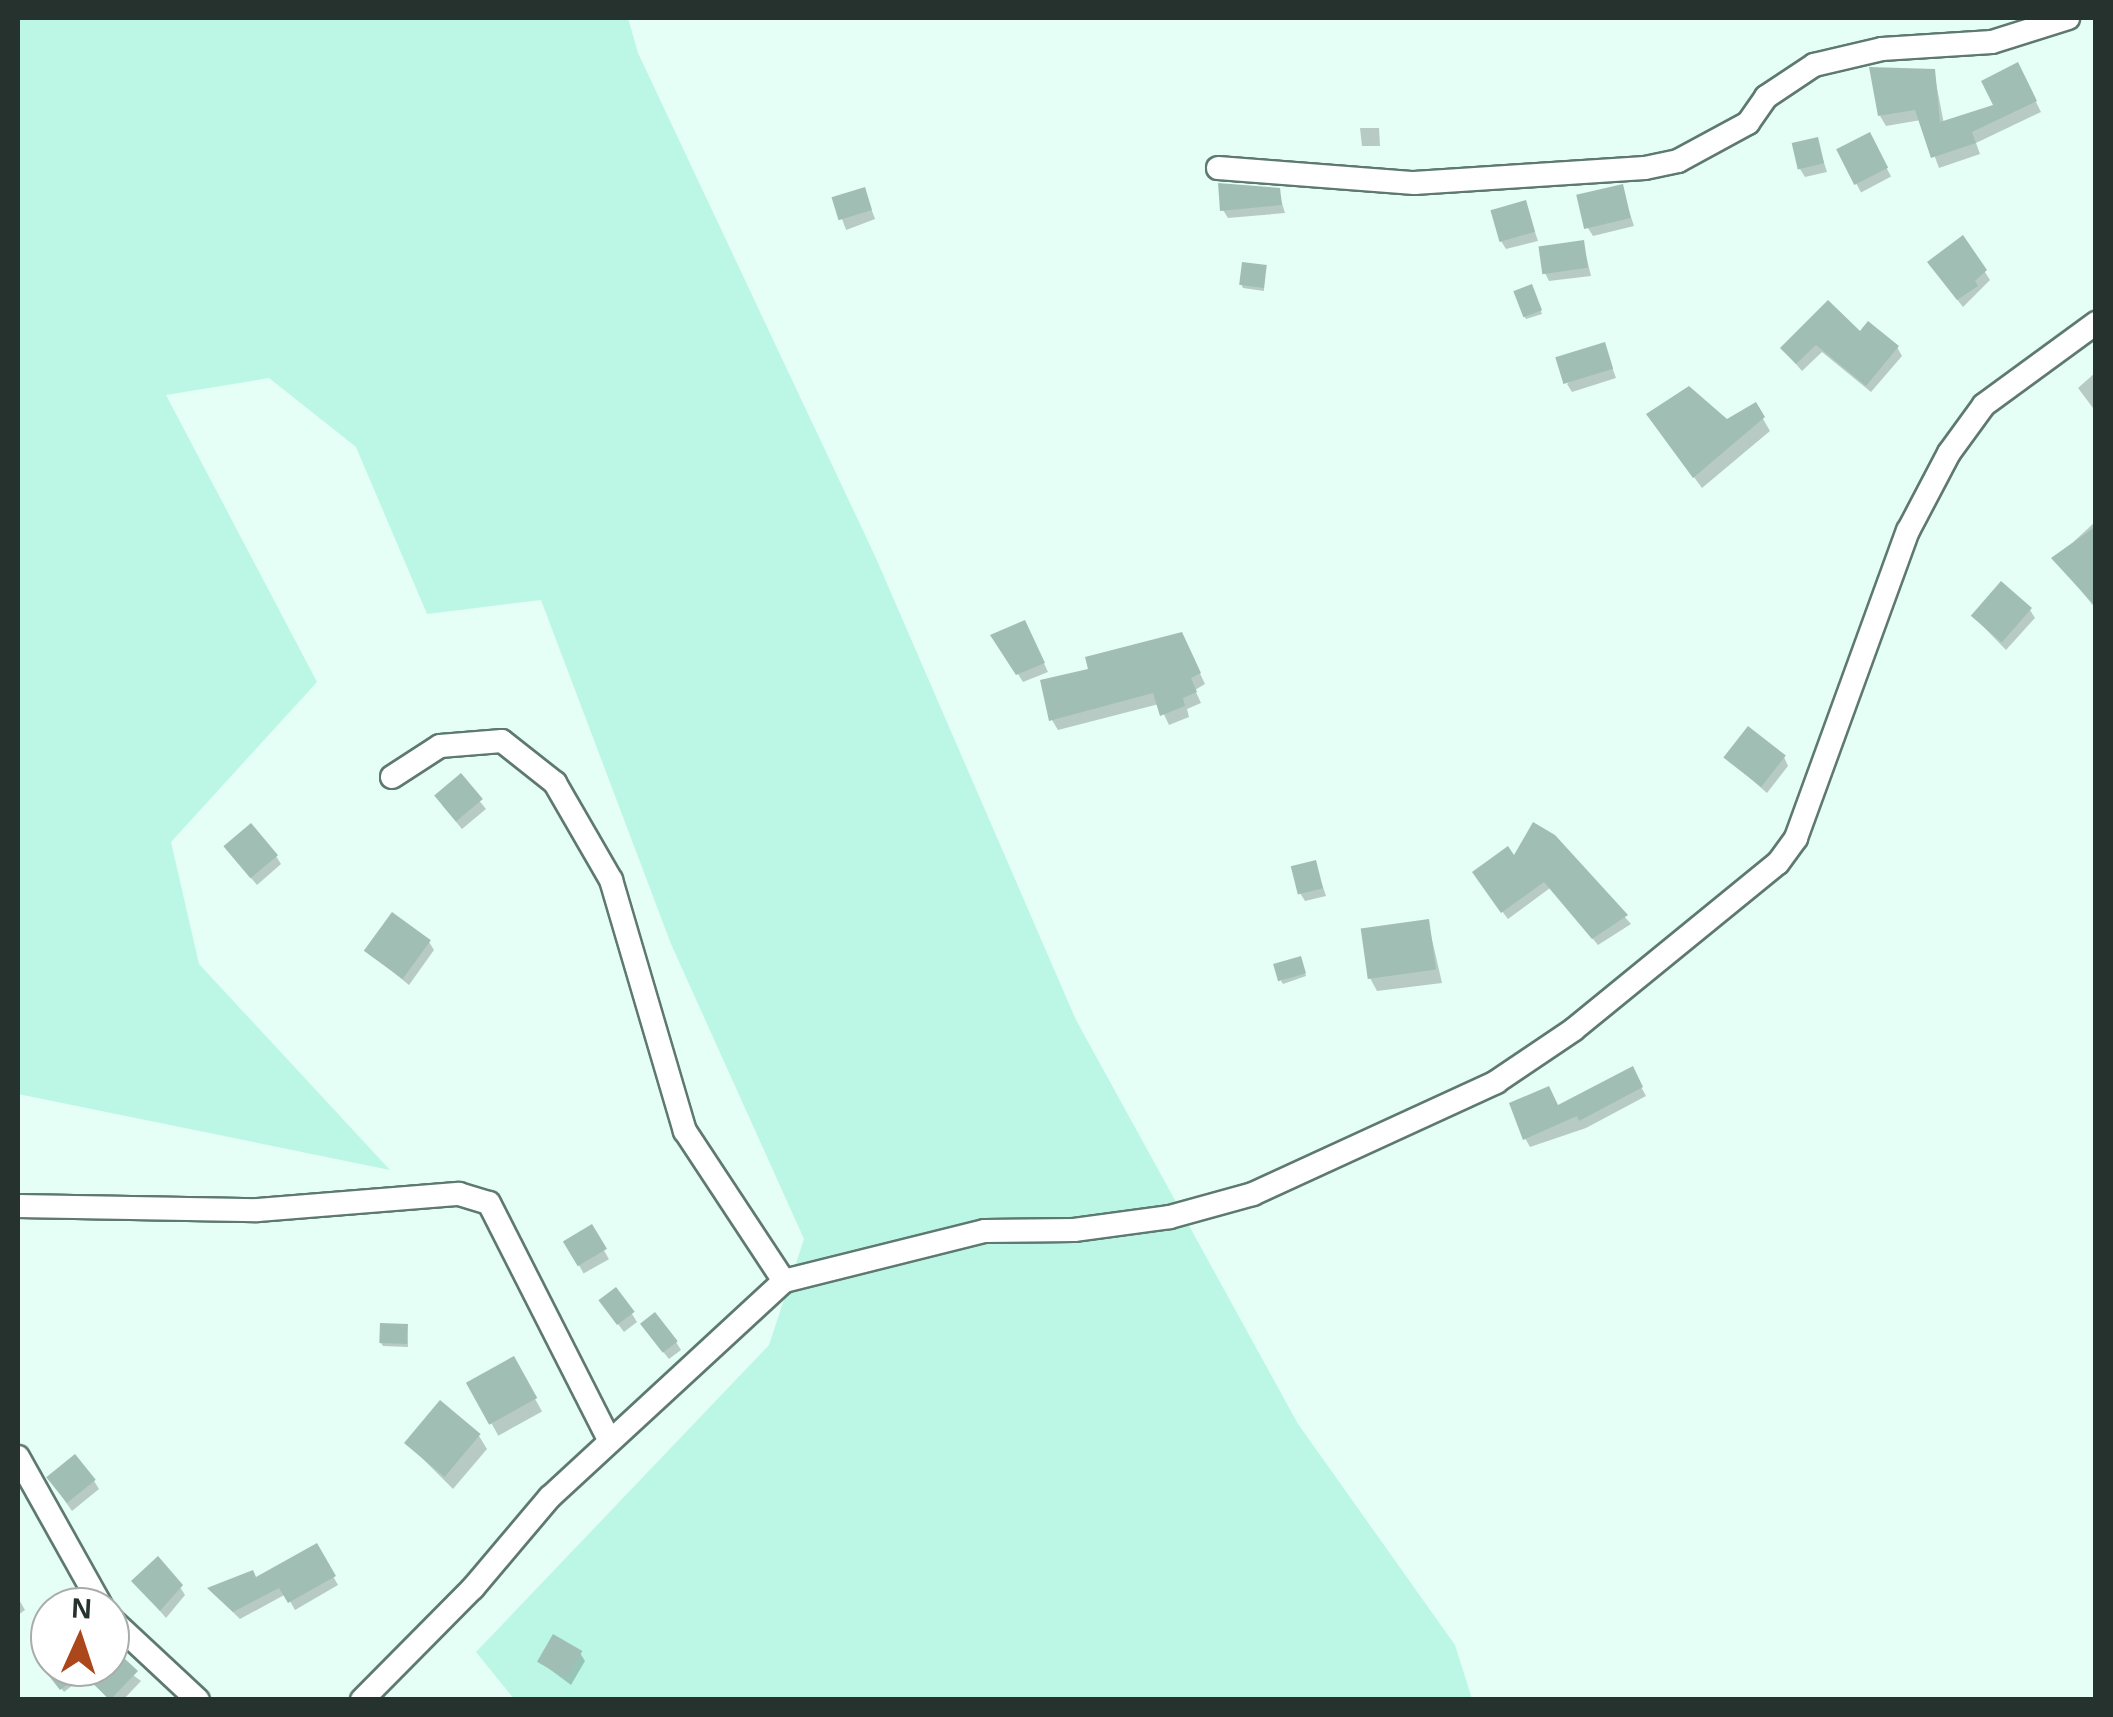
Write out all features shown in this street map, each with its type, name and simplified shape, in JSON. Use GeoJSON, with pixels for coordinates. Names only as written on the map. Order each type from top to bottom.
{"type":"FeatureCollection","features":[{"type":"Feature","properties":{"kind":"street"},"geometry":{"type":"LineString","coordinates":[[1218,168],[1414,183],[1646,168],[1678,160],[1748,123],[1766,97],[1814,65],[1882,49],[1992,42],[2068,18]]}},
{"type":"Feature","properties":{"kind":"street"},"geometry":{"type":"LineString","coordinates":[[362,1700],[609,1440],[784,1281],[985,1231],[1020,1227],[1074,1230],[1170,1217],[1253,1194],[1496,1082],[1727,908],[1778,862],[1796,838],[1908,531],[1948,453],[1984,405],[2096,323]]}},
{"type":"Feature","properties":{"kind":"street"},"geometry":{"type":"LineString","coordinates":[[392,777],[440,746],[502,742],[555,783],[611,880],[685,1132],[784,1281]]}},
{"type":"Feature","properties":{"kind":"street"},"geometry":{"type":"LineString","coordinates":[[18,1206],[258,1210],[460,1194],[489,1203],[609,1440]]}},
{"type":"Feature","properties":{"kind":"street"},"geometry":{"type":"LineString","coordinates":[[18,1457],[91,1587]]}},
{"type":"Feature","properties":{"kind":"street"},"geometry":{"type":"LineString","coordinates":[[130,1637],[198,1700]]}},
{"type":"Feature","properties":{"kind":"green space"},"geometry":{"type":"Polygon","coordinates":[[[18,18],[628,18],[638,53],[875,556],[1076,1020],[1298,1424],[1455,1645],[1472,1699],[514,1699],[476,1652],[769,1345],[804,1239],[671,944],[541,600],[427,614],[356,447],[269,378],[166,395],[317,682],[171,842],[199,964],[390,1170],[18,1094],[18,18]]]}},
{"type":"Feature","properties":{"kind":"building"},"geometry":{"type":"Polygon","coordinates":[[[2018,62],[2037,101],[1972,132],[1976,143],[1931,158],[1915,110],[1878,116],[1869,67],[1935,69],[1940,122],[1993,105],[1981,81],[2018,62]]]}},
{"type":"Feature","properties":{"kind":"building"},"geometry":{"type":"Polygon","coordinates":[[[1870,132],[1888,168],[1854,185],[1836,149],[1870,132]]]}},
{"type":"Feature","properties":{"kind":"building"},"geometry":{"type":"Polygon","coordinates":[[[1818,137],[1824,163],[1798,169],[1792,143],[1818,137]]]}},
{"type":"Feature","properties":{"kind":"building"},"geometry":{"type":"Polygon","coordinates":[[[1218,183],[1280,188],[1282,205],[1220,211],[1218,183]]]}},
{"type":"Feature","properties":{"kind":"building"},"geometry":{"type":"Polygon","coordinates":[[[1623,184],[1631,218],[1584,229],[1576,195],[1623,184]]]}},
{"type":"Feature","properties":{"kind":"building"},"geometry":{"type":"Polygon","coordinates":[[[865,187],[872,210],[839,220],[832,197],[865,187]]]}},
{"type":"Feature","properties":{"kind":"building"},"geometry":{"type":"Polygon","coordinates":[[[1526,200],[1535,232],[1500,242],[1490,210],[1526,200]]]}},
{"type":"Feature","properties":{"kind":"building"},"geometry":{"type":"Polygon","coordinates":[[[1963,235],[1987,270],[1975,281],[1978,286],[1957,300],[1927,262],[1963,235]]]}},
{"type":"Feature","properties":{"kind":"building"},"geometry":{"type":"Polygon","coordinates":[[[1584,240],[1588,268],[1542,274],[1538,246],[1584,240]]]}},
{"type":"Feature","properties":{"kind":"building"},"geometry":{"type":"Polygon","coordinates":[[[1242,262],[1267,265],[1264,288],[1239,285],[1242,262]]]}},
{"type":"Feature","properties":{"kind":"building"},"geometry":{"type":"Polygon","coordinates":[[[1532,284],[1542,310],[1523,317],[1513,291],[1532,284]]]}},
{"type":"Feature","properties":{"kind":"building"},"geometry":{"type":"Polygon","coordinates":[[[1828,300],[1860,331],[1868,321],[1899,346],[1866,386],[1816,345],[1796,364],[1780,348],[1828,300]]]}},
{"type":"Feature","properties":{"kind":"building"},"geometry":{"type":"Polygon","coordinates":[[[1605,342],[1613,369],[1563,384],[1555,357],[1605,342]]]}},
{"type":"Feature","properties":{"kind":"building"},"geometry":{"type":"Polygon","coordinates":[[[1689,386],[1727,419],[1756,402],[1765,417],[1693,478],[1646,414],[1689,386]]]}},
{"type":"Feature","properties":{"kind":"building"},"geometry":{"type":"Polygon","coordinates":[[[2096,526],[2096,607],[2051,558],[2096,526]]]}},
{"type":"Feature","properties":{"kind":"building"},"geometry":{"type":"Polygon","coordinates":[[[2001,581],[2032,608],[2002,643],[1971,616],[2001,581]]]}},
{"type":"Feature","properties":{"kind":"building"},"geometry":{"type":"Polygon","coordinates":[[[1025,620],[1045,663],[1016,675],[990,635],[1025,620]]]}},
{"type":"Feature","properties":{"kind":"building"},"geometry":{"type":"Polygon","coordinates":[[[1182,632],[1201,673],[1191,678],[1197,692],[1183,698],[1185,706],[1160,716],[1153,693],[1049,721],[1040,680],[1088,669],[1085,657],[1182,632]]]}},
{"type":"Feature","properties":{"kind":"building"},"geometry":{"type":"Polygon","coordinates":[[[1748,726],[1786,756],[1761,787],[1723,758],[1748,726]]]}},
{"type":"Feature","properties":{"kind":"building"},"geometry":{"type":"Polygon","coordinates":[[[461,773],[483,799],[456,822],[434,795],[461,773]]]}},
{"type":"Feature","properties":{"kind":"building"},"geometry":{"type":"Polygon","coordinates":[[[1533,822],[1555,835],[1628,915],[1592,939],[1544,882],[1501,913],[1472,872],[1508,846],[1514,855],[1533,822]]]}},
{"type":"Feature","properties":{"kind":"building"},"geometry":{"type":"Polygon","coordinates":[[[251,823],[278,855],[250,878],[223,846],[251,823]]]}},
{"type":"Feature","properties":{"kind":"building"},"geometry":{"type":"Polygon","coordinates":[[[1316,860],[1323,888],[1298,894],[1291,866],[1316,860]]]}},
{"type":"Feature","properties":{"kind":"building"},"geometry":{"type":"Polygon","coordinates":[[[392,912],[431,940],[403,979],[364,951],[392,912]]]}},
{"type":"Feature","properties":{"kind":"building"},"geometry":{"type":"Polygon","coordinates":[[[1429,919],[1436,970],[1368,979],[1361,929],[1429,919]]]}},
{"type":"Feature","properties":{"kind":"building"},"geometry":{"type":"Polygon","coordinates":[[[1301,956],[1306,973],[1278,981],[1273,964],[1301,956]]]}},
{"type":"Feature","properties":{"kind":"building"},"geometry":{"type":"Polygon","coordinates":[[[1633,1066],[1643,1087],[1579,1121],[1577,1116],[1523,1140],[1509,1103],[1549,1086],[1558,1105],[1633,1066]]]}},
{"type":"Feature","properties":{"kind":"building"},"geometry":{"type":"Polygon","coordinates":[[[592,1224],[607,1249],[578,1266],[563,1242],[592,1224]]]}},
{"type":"Feature","properties":{"kind":"building"},"geometry":{"type":"Polygon","coordinates":[[[616,1287],[635,1312],[617,1325],[598,1300],[616,1287]]]}},
{"type":"Feature","properties":{"kind":"building"},"geometry":{"type":"Polygon","coordinates":[[[655,1312],[678,1341],[663,1353],[640,1324],[655,1312]]]}},
{"type":"Feature","properties":{"kind":"building"},"geometry":{"type":"Polygon","coordinates":[[[380,1323],[408,1324],[407,1344],[379,1343],[380,1323]]]}},
{"type":"Feature","properties":{"kind":"building"},"geometry":{"type":"Polygon","coordinates":[[[514,1356],[537,1398],[489,1425],[466,1383],[514,1356]]]}},
{"type":"Feature","properties":{"kind":"building"},"geometry":{"type":"Polygon","coordinates":[[[440,1400],[481,1434],[445,1477],[404,1443],[440,1400]]]}},
{"type":"Feature","properties":{"kind":"building"},"geometry":{"type":"Polygon","coordinates":[[[75,1454],[96,1480],[67,1503],[46,1477],[75,1454]]]}},
{"type":"Feature","properties":{"kind":"building"},"geometry":{"type":"Polygon","coordinates":[[[317,1543],[336,1576],[288,1603],[279,1588],[233,1612],[207,1588],[253,1570],[256,1577],[317,1543]]]}},
{"type":"Feature","properties":{"kind":"building"},"geometry":{"type":"Polygon","coordinates":[[[158,1556],[183,1585],[160,1611],[131,1581],[158,1556]]]}},
{"type":"Feature","properties":{"kind":"building"},"geometry":{"type":"Polygon","coordinates":[[[553,1634],[582,1651],[566,1679],[537,1662],[553,1634]]]}},
{"type":"Feature","properties":{"kind":"building"},"geometry":{"type":"Polygon","coordinates":[[[130,1664],[138,1671],[130,1679],[130,1664]]]}},
{"type":"Feature","properties":{"kind":"building"},"geometry":{"type":"Polygon","coordinates":[[[96,1687],[123,1687],[110,1700],[96,1687]]]}}]}
